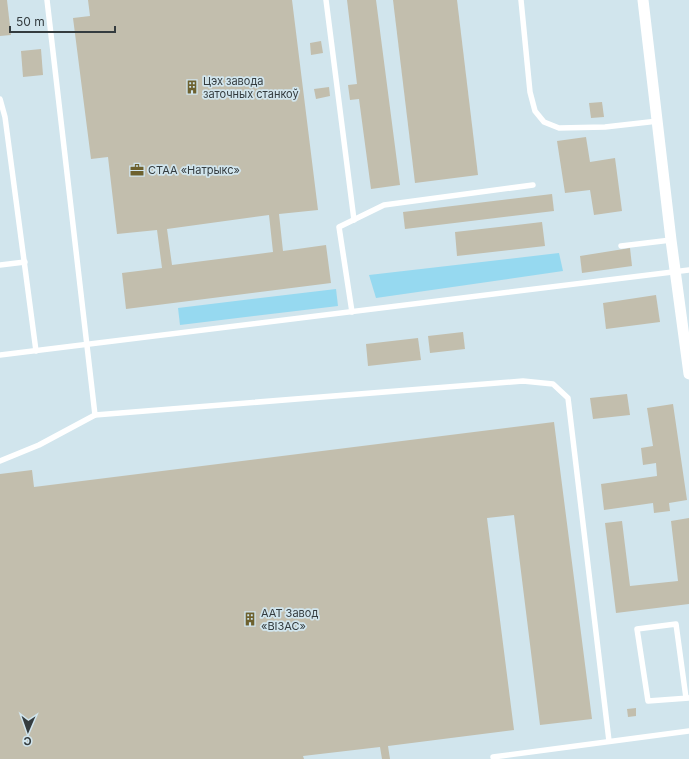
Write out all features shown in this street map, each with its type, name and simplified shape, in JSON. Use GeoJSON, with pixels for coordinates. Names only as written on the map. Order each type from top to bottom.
{"type":"FeatureCollection","features":[{"type":"Feature","properties":{"kind":"street"},"geometry":{"type":"LineString","coordinates":[[643,0],[671,240],[689,374]]}},
{"type":"Feature","properties":{"kind":"lane"},"geometry":{"type":"LineString","coordinates":[[47,0],[95,415]]}},
{"type":"Feature","properties":{"kind":"lane"},"geometry":{"type":"LineString","coordinates":[[326,0],[354,220]]}},
{"type":"Feature","properties":{"kind":"lane"},"geometry":{"type":"LineString","coordinates":[[520,0],[530,92],[535,111],[544,122],[560,128],[605,128],[658,121]]}},
{"type":"Feature","properties":{"kind":"lane"},"geometry":{"type":"LineString","coordinates":[[0,99],[6,117],[36,351]]}},
{"type":"Feature","properties":{"kind":"lane"},"geometry":{"type":"LineString","coordinates":[[352,312],[339,227],[384,205],[533,185]]}},
{"type":"Feature","properties":{"kind":"lane"},"geometry":{"type":"LineString","coordinates":[[621,246],[671,240]]}},
{"type":"Feature","properties":{"kind":"lane"},"geometry":{"type":"LineString","coordinates":[[0,265],[25,262]]}},
{"type":"Feature","properties":{"kind":"lane"},"geometry":{"type":"LineString","coordinates":[[0,355],[689,270]]}},
{"type":"Feature","properties":{"kind":"lane"},"geometry":{"type":"LineString","coordinates":[[0,461],[39,445],[95,415],[523,380],[553,384],[568,398],[609,742]]}},
{"type":"Feature","properties":{"kind":"lane"},"geometry":{"type":"LineString","coordinates":[[676,624],[688,698],[648,701],[637,629],[676,624]]}},
{"type":"Feature","properties":{"kind":"lane"},"geometry":{"type":"LineString","coordinates":[[493,757],[689,731]]}},
{"type":"Feature","properties":{"kind":"shaded area"},"geometry":{"type":"Polygon","coordinates":[[[559,253],[563,271],[376,298],[369,275],[559,253]]]}},
{"type":"Feature","properties":{"kind":"shaded area"},"geometry":{"type":"Polygon","coordinates":[[[336,289],[338,306],[180,325],[178,308],[336,289]]]}},
{"type":"Feature","properties":{"kind":"building"},"geometry":{"type":"Polygon","coordinates":[[[0,0],[7,0],[11,35],[0,36],[0,0]]]}},
{"type":"Feature","properties":{"kind":"building","name":"Цэх завода заточных станкоў"},"geometry":{"type":"Polygon","coordinates":[[[88,0],[292,0],[318,210],[279,214],[283,251],[326,245],[331,283],[126,309],[122,273],[162,268],[157,230],[117,234],[108,157],[91,159],[73,18],[90,16],[88,0]],[[269,215],[167,229],[172,265],[273,252],[269,215]]]}},
{"type":"Feature","properties":{"kind":"building"},"geometry":{"type":"Polygon","coordinates":[[[347,0],[376,0],[400,185],[371,189],[359,99],[350,100],[348,85],[357,84],[347,0]]]}},
{"type":"Feature","properties":{"kind":"building"},"geometry":{"type":"Polygon","coordinates":[[[393,0],[457,0],[478,175],[415,183],[393,0]]]}},
{"type":"Feature","properties":{"kind":"building"},"geometry":{"type":"Polygon","coordinates":[[[321,41],[323,53],[311,55],[310,43],[321,41]]]}},
{"type":"Feature","properties":{"kind":"building"},"geometry":{"type":"Polygon","coordinates":[[[41,49],[43,75],[23,77],[21,51],[41,49]]]}},
{"type":"Feature","properties":{"kind":"building"},"geometry":{"type":"Polygon","coordinates":[[[329,87],[330,96],[316,99],[314,89],[329,87]]]}},
{"type":"Feature","properties":{"kind":"building"},"geometry":{"type":"Polygon","coordinates":[[[602,102],[604,117],[591,118],[589,103],[602,102]]]}},
{"type":"Feature","properties":{"kind":"building"},"geometry":{"type":"Polygon","coordinates":[[[586,137],[590,162],[615,158],[622,211],[594,215],[590,190],[565,193],[557,141],[586,137]]]}},
{"type":"Feature","properties":{"kind":"building"},"geometry":{"type":"Polygon","coordinates":[[[552,194],[554,211],[405,229],[403,212],[552,194]]]}},
{"type":"Feature","properties":{"kind":"building"},"geometry":{"type":"Polygon","coordinates":[[[542,222],[545,246],[457,256],[455,232],[542,222]]]}},
{"type":"Feature","properties":{"kind":"building"},"geometry":{"type":"Polygon","coordinates":[[[630,248],[632,266],[582,273],[580,256],[630,248]]]}},
{"type":"Feature","properties":{"kind":"building"},"geometry":{"type":"Polygon","coordinates":[[[656,295],[660,322],[606,329],[603,303],[656,295]]]}},
{"type":"Feature","properties":{"kind":"building"},"geometry":{"type":"Polygon","coordinates":[[[463,332],[465,349],[430,353],[428,336],[463,332]]]}},
{"type":"Feature","properties":{"kind":"building"},"geometry":{"type":"Polygon","coordinates":[[[418,338],[421,360],[368,366],[366,344],[418,338]]]}},
{"type":"Feature","properties":{"kind":"building"},"geometry":{"type":"Polygon","coordinates":[[[627,394],[630,415],[593,419],[590,398],[627,394]]]}},
{"type":"Feature","properties":{"kind":"building"},"geometry":{"type":"Polygon","coordinates":[[[673,404],[687,500],[669,503],[670,511],[654,513],[653,503],[604,510],[601,484],[657,476],[656,463],[643,465],[641,448],[653,446],[647,408],[673,404]]]}},
{"type":"Feature","properties":{"kind":"building","name":"ААТ Завод «ВІЗАС»"},"geometry":{"type":"Polygon","coordinates":[[[554,422],[592,719],[540,725],[514,515],[487,518],[514,730],[388,746],[390,759],[382,759],[380,747],[303,756],[304,759],[0,759],[0,474],[32,470],[34,487],[554,422]]]}},
{"type":"Feature","properties":{"kind":"building"},"geometry":{"type":"Polygon","coordinates":[[[689,518],[689,604],[616,613],[605,523],[622,521],[630,586],[678,581],[671,521],[689,518]]]}},
{"type":"Feature","properties":{"kind":"building"},"geometry":{"type":"Polygon","coordinates":[[[636,708],[636,716],[628,717],[627,709],[636,708]]]}},
{"type":"Feature","properties":{"kind":"place","name":"Цэх завода заточных станкоў"},"geometry":{"type":"Point","coordinates":[192,87]}},
{"type":"Feature","properties":{"kind":"place","name":"СТАА «Натрыкс»"},"geometry":{"type":"Point","coordinates":[137,170]}},
{"type":"Feature","properties":{"kind":"place","name":"ААТ Завод «ВІЗАС»"},"geometry":{"type":"Point","coordinates":[250,619]}}]}
